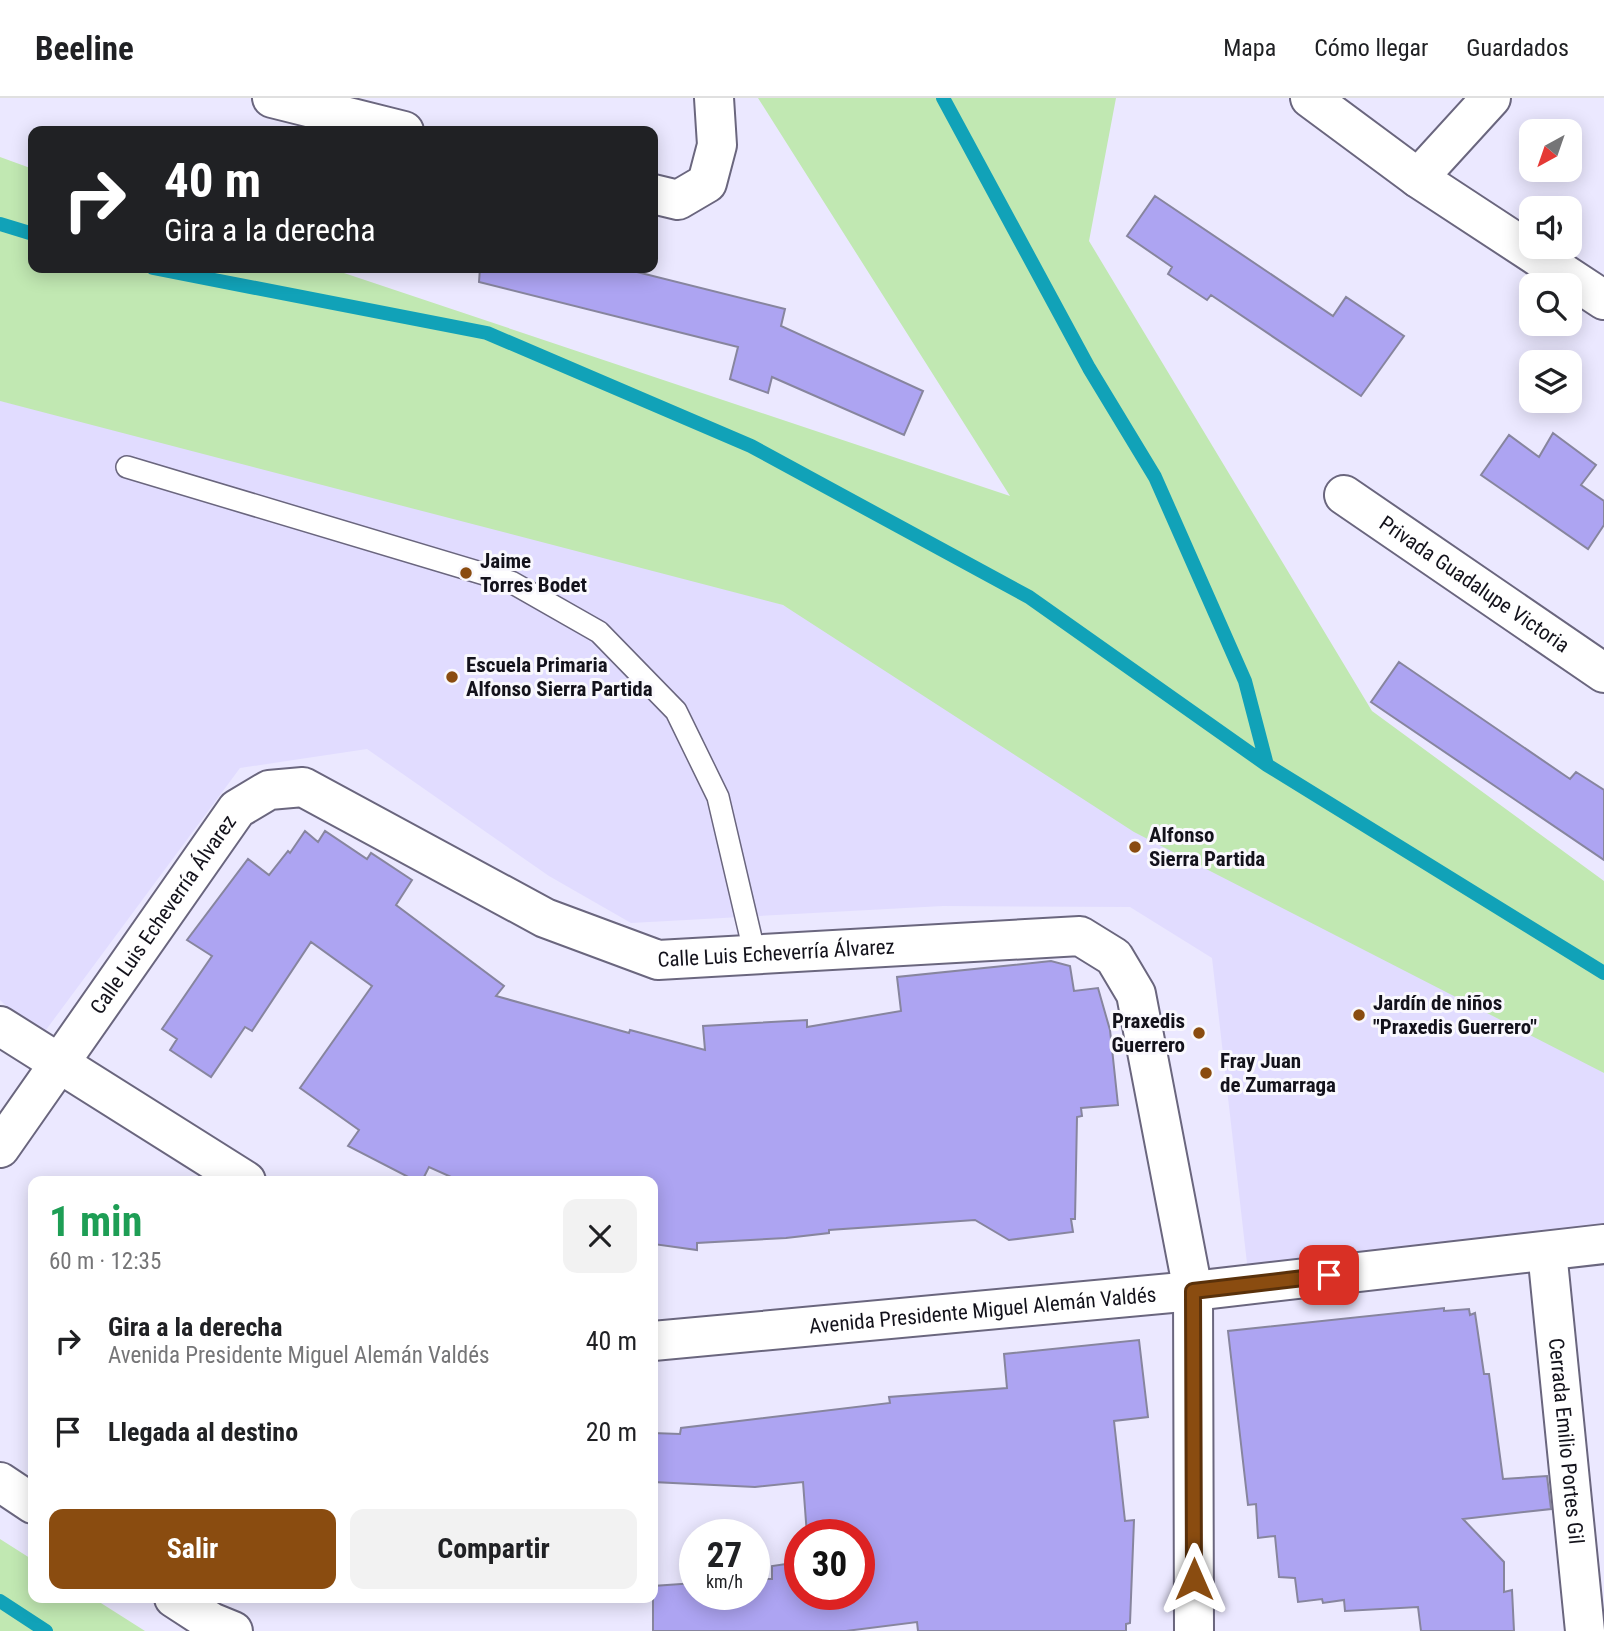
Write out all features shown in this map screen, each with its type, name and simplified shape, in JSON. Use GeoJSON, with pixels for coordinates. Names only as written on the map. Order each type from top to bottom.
{"type":"FeatureCollection","features":[{"type":"Feature","properties":{"kind":"street"},"geometry":{"type":"LineString","coordinates":[[272,98],[384,126]]}},
{"type":"Feature","properties":{"kind":"street"},"geometry":{"type":"LineString","coordinates":[[658,195],[678,200],[707,183],[718,145],[714,98]]}},
{"type":"Feature","properties":{"kind":"street"},"geometry":{"type":"LineString","coordinates":[[1310,98],[1419,178],[1604,300]]}},
{"type":"Feature","properties":{"kind":"street"},"geometry":{"type":"LineString","coordinates":[[1419,178],[1491,98]]}},
{"type":"Feature","properties":{"kind":"street","name":"Privada Guadalupe Victoria"},"geometry":{"type":"LineString","coordinates":[[1343,495],[1604,673]]}},
{"type":"Feature","properties":{"kind":"street","name":"Calle Luis Echeverría Álvarez"},"geometry":{"type":"LineString","coordinates":[[0,1148],[237,809],[269,790],[303,787],[545,918],[658,960],[1080,936],[1114,957],[1136,994],[1193,1291],[1194,1631]]}},
{"type":"Feature","properties":{"kind":"street"},"geometry":{"type":"LineString","coordinates":[[0,1026],[238,1176]]}},
{"type":"Feature","properties":{"kind":"street","name":"Avenida Presidente Miguel Alemán Valdés"},"geometry":{"type":"LineString","coordinates":[[658,1341],[1193,1291],[1604,1244]]}},
{"type":"Feature","properties":{"kind":"street","name":"Cerrada Emilio Portes Gil"},"geometry":{"type":"LineString","coordinates":[[1547,1251],[1585,1631]]}},
{"type":"Feature","properties":{"kind":"street"},"geometry":{"type":"LineString","coordinates":[[0,1482],[28,1501]]}},
{"type":"Feature","properties":{"kind":"street"},"geometry":{"type":"LineString","coordinates":[[182,1603],[211,1622],[233,1631]]}},
{"type":"Feature","properties":{"kind":"lane"},"geometry":{"type":"LineString","coordinates":[[127,467],[511,582],[599,632],[676,711],[718,797],[755,955]]}},
{"type":"Feature","properties":{"kind":"shaded area","name":"Escuela Primaria Alfonso Sierra Partida"},"geometry":{"type":"Polygon","coordinates":[[[0,401],[398,486],[783,605],[1604,1073],[1604,1224],[1248,1272],[1212,958],[1130,907],[943,906],[631,923],[549,876],[367,749],[240,768],[40,1038],[0,1000],[0,401]]]}},
{"type":"Feature","properties":{"kind":"green space"},"geometry":{"type":"Polygon","coordinates":[[[758,98],[1116,98],[1089,241],[1372,711],[1604,881],[1604,1073],[1134,832],[783,605],[0,401],[0,157],[28,167],[28,273],[344,273],[1010,496],[758,98]]]}},
{"type":"Feature","properties":{"kind":"green space"},"geometry":{"type":"Polygon","coordinates":[[[0,1539],[28,1557],[28,1603],[101,1603],[145,1631],[0,1631],[0,1539]]]}},
{"type":"Feature","properties":{"kind":"building"},"geometry":{"type":"Polygon","coordinates":[[[1155,196],[1333,316],[1346,297],[1404,336],[1361,396],[1211,295],[1207,300],[1168,274],[1172,267],[1127,236],[1155,196]]]}},
{"type":"Feature","properties":{"kind":"building"},"geometry":{"type":"Polygon","coordinates":[[[480,273],[641,273],[785,309],[781,326],[923,391],[904,435],[772,377],[768,393],[730,379],[738,347],[479,282],[480,273]]]}},
{"type":"Feature","properties":{"kind":"building"},"geometry":{"type":"Polygon","coordinates":[[[1553,433],[1596,465],[1581,485],[1604,501],[1604,525],[1588,549],[1481,475],[1509,435],[1539,457],[1553,433]]]}},
{"type":"Feature","properties":{"kind":"building"},"geometry":{"type":"Polygon","coordinates":[[[1399,662],[1570,779],[1576,772],[1604,790],[1604,860],[1371,702],[1399,662]]]}},
{"type":"Feature","properties":{"kind":"building"},"geometry":{"type":"Polygon","coordinates":[[[305,831],[318,842],[325,831],[367,859],[371,853],[412,880],[396,905],[504,986],[496,996],[629,1033],[630,1030],[705,1050],[703,1026],[807,1020],[807,1027],[901,1011],[897,977],[1051,961],[1070,966],[1074,991],[1098,988],[1110,1030],[1118,1105],[1081,1108],[1082,1116],[1077,1117],[1075,1219],[1071,1219],[1073,1232],[1009,1240],[975,1220],[829,1230],[829,1233],[786,1238],[697,1243],[697,1250],[658,1245],[658,1176],[449,1176],[429,1167],[424,1176],[406,1176],[348,1146],[359,1130],[300,1088],[372,986],[311,942],[252,1031],[245,1027],[211,1077],[170,1050],[177,1039],[162,1029],[212,956],[187,940],[248,859],[269,875],[288,851],[290,853],[305,831]]]}},
{"type":"Feature","properties":{"kind":"building"},"geometry":{"type":"Polygon","coordinates":[[[1444,1308],[1444,1311],[1469,1309],[1470,1315],[1475,1313],[1484,1374],[1489,1374],[1503,1479],[1547,1476],[1551,1509],[1463,1519],[1504,1562],[1504,1592],[1512,1590],[1514,1631],[1421,1631],[1418,1607],[1345,1611],[1344,1600],[1298,1602],[1295,1578],[1279,1577],[1275,1536],[1258,1538],[1256,1504],[1248,1505],[1228,1331],[1444,1308]]]}},
{"type":"Feature","properties":{"kind":"building"},"geometry":{"type":"Polygon","coordinates":[[[1139,1340],[1148,1417],[1114,1421],[1125,1521],[1134,1520],[1130,1623],[1126,1624],[1126,1631],[918,1631],[917,1622],[846,1631],[653,1631],[653,1603],[658,1603],[658,1586],[679,1584],[679,1610],[770,1610],[772,1566],[784,1564],[784,1610],[875,1610],[875,1519],[806,1519],[803,1482],[755,1487],[658,1482],[658,1433],[680,1434],[681,1428],[890,1403],[889,1397],[1007,1388],[1004,1354],[1139,1340]]]}},
{"type":"Feature","properties":{"kind":"waterway"},"geometry":{"type":"LineString","coordinates":[[943,98],[1089,368],[1155,477],[1245,681],[1267,765]]}},
{"type":"Feature","properties":{"kind":"waterway"},"geometry":{"type":"LineString","coordinates":[[0,224],[28,232]]}},
{"type":"Feature","properties":{"kind":"waterway"},"geometry":{"type":"LineString","coordinates":[[179,273],[487,333],[751,446],[1029,597],[1267,765],[1604,973]]}},
{"type":"Feature","properties":{"kind":"waterway"},"geometry":{"type":"LineString","coordinates":[[0,1601],[46,1631]]}},
{"type":"Feature","properties":{"kind":"place","name":"Jaime Torres Bodet"},"geometry":{"type":"Point","coordinates":[466,573]}},
{"type":"Feature","properties":{"kind":"place","name":"Escuela Primaria Alfonso Sierra Partida"},"geometry":{"type":"Point","coordinates":[452,677]}},
{"type":"Feature","properties":{"kind":"place","name":"Alfonso Sierra Partida"},"geometry":{"type":"Point","coordinates":[1135,847]}},
{"type":"Feature","properties":{"kind":"place","name":"Jardín de niños \"Praxedis Guerrero\""},"geometry":{"type":"Point","coordinates":[1359,1015]}},
{"type":"Feature","properties":{"kind":"place","name":"Praxedis Guerrero"},"geometry":{"type":"Point","coordinates":[1199,1033]}},
{"type":"Feature","properties":{"kind":"place","name":"Fray Juan de Zumarraga"},"geometry":{"type":"Point","coordinates":[1206,1073]}},
{"type":"Feature","properties":{"kind":"route"},"geometry":{"type":"LineString","coordinates":[[1194,1579],[1193,1291],[1329,1275]]}}]}
